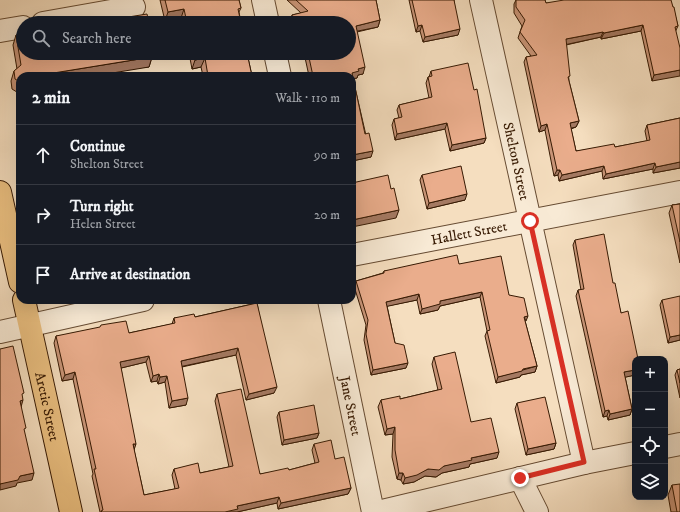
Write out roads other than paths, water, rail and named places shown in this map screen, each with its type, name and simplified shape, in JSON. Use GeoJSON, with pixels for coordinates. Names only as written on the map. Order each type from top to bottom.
{"type":"FeatureCollection","features":[{"type":"Feature","properties":{"kind":"main road"},"geometry":{"type":"LineString","coordinates":[[0,192],[16,264]]}},
{"type":"Feature","properties":{"kind":"main road","name":"Arctic Street"},"geometry":{"type":"LineString","coordinates":[[25,304],[71,512]]}},
{"type":"Feature","properties":{"kind":"street"},"geometry":{"type":"LineString","coordinates":[[263,0],[266,16]]}},
{"type":"Feature","properties":{"kind":"street","name":"Shelton Street"},"geometry":{"type":"LineString","coordinates":[[481,0],[584,462]]}},
{"type":"Feature","properties":{"kind":"street"},"geometry":{"type":"LineString","coordinates":[[83,16],[134,7]]}},
{"type":"Feature","properties":{"kind":"street"},"geometry":{"type":"LineString","coordinates":[[0,30],[16,27]]}},
{"type":"Feature","properties":{"kind":"street"},"geometry":{"type":"LineString","coordinates":[[277,60],[279,72]]}},
{"type":"Feature","properties":{"kind":"street","name":"Hallett Street"},"geometry":{"type":"LineString","coordinates":[[356,254],[680,192]]}},
{"type":"Feature","properties":{"kind":"street"},"geometry":{"type":"LineString","coordinates":[[0,332],[125,304]]}},
{"type":"Feature","properties":{"kind":"street","name":"Jane Street"},"geometry":{"type":"LineString","coordinates":[[330,304],[373,512]]}},
{"type":"Feature","properties":{"kind":"street"},"geometry":{"type":"LineString","coordinates":[[668,446],[680,444]]}},
{"type":"Feature","properties":{"kind":"street"},"geometry":{"type":"LineString","coordinates":[[378,512],[584,462],[632,454]]}},
{"type":"Feature","properties":{"kind":"street"},"geometry":{"type":"LineString","coordinates":[[520,478],[537,512]]}}]}
